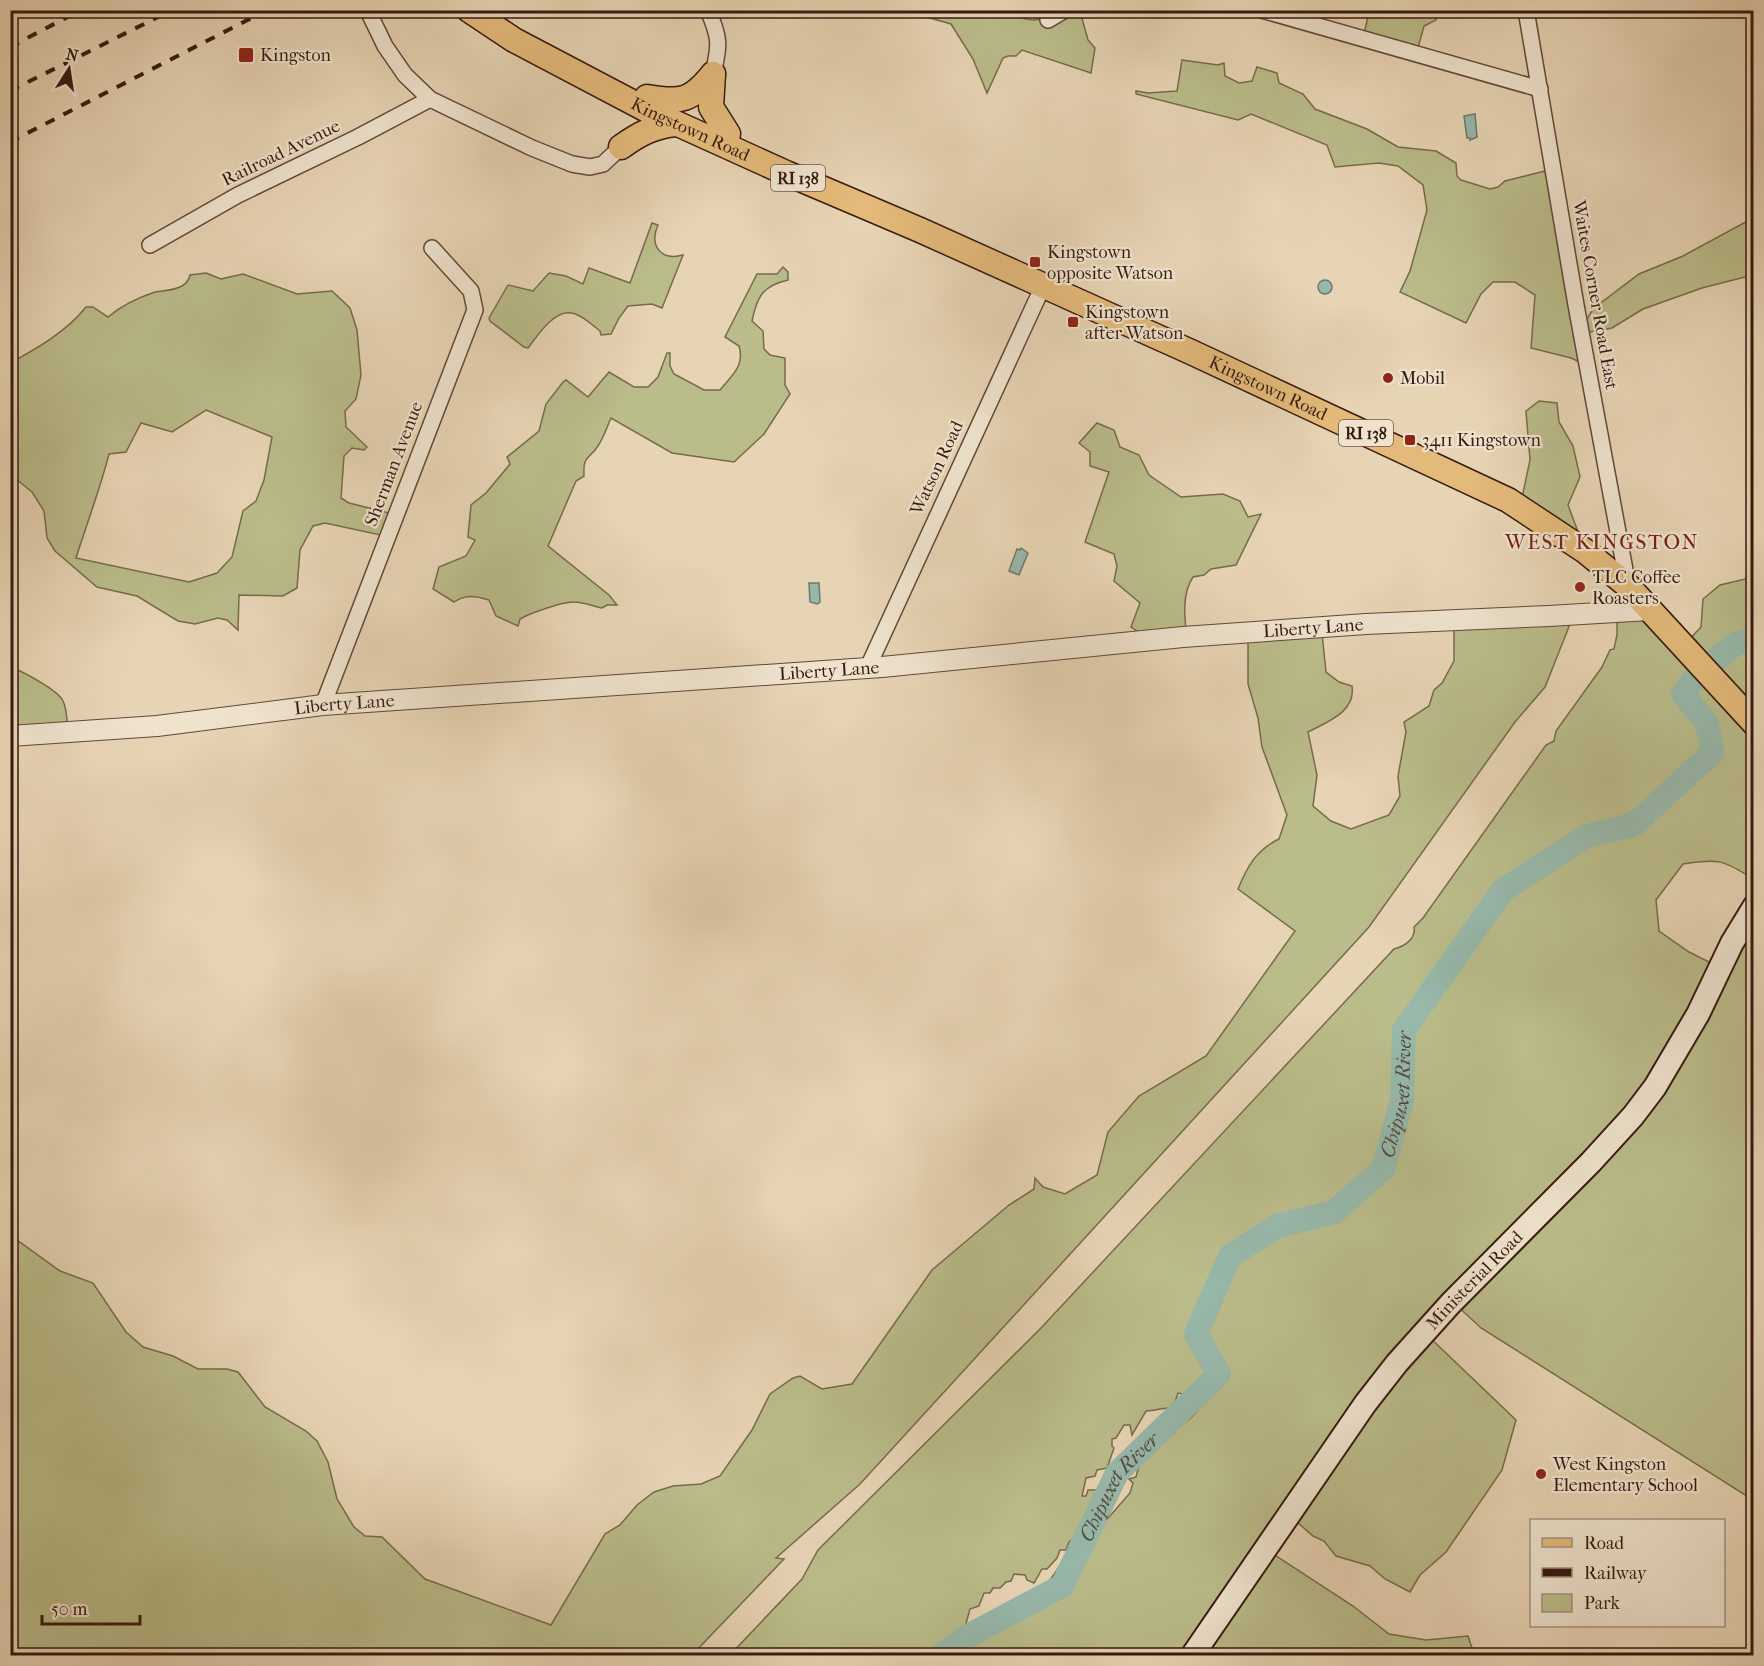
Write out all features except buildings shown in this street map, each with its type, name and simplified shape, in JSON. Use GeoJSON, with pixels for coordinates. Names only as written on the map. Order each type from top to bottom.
{"type":"FeatureCollection","features":[{"type":"Feature","properties":{"kind":"main road","name":"Kingstown Road"},"geometry":{"type":"LineString","coordinates":[[469,10],[514,40],[615,94],[676,123],[1202,357],[1508,500],[1585,551],[1628,586],[1754,723]]}},
{"type":"Feature","properties":{"kind":"main road","name":"Kingstown Road"},"geometry":{"type":"LineString","coordinates":[[492,10],[526,32],[647,97],[899,215],[920,230]]}},
{"type":"Feature","properties":{"kind":"main road"},"geometry":{"type":"LineString","coordinates":[[647,97],[679,101],[691,97],[713,74]]}},
{"type":"Feature","properties":{"kind":"main road"},"geometry":{"type":"LineString","coordinates":[[713,74],[711,107],[728,134]]}},
{"type":"Feature","properties":{"kind":"main road"},"geometry":{"type":"LineString","coordinates":[[615,94],[623,111],[621,147]]}},
{"type":"Feature","properties":{"kind":"main road"},"geometry":{"type":"LineString","coordinates":[[621,147],[644,131],[676,123]]}},
{"type":"Feature","properties":{"kind":"main road","name":"Ministerial Road"},"geometry":{"type":"LineString","coordinates":[[1192,1656],[1365,1404],[1397,1363],[1460,1294],[1591,1162],[1633,1116],[1655,1087],[1698,1014],[1732,943],[1754,907]]}},
{"type":"Feature","properties":{"kind":"street"},"geometry":{"type":"LineString","coordinates":[[371,10],[370,15],[385,46],[405,75],[430,99],[532,148],[572,164],[590,166],[603,164],[621,147]]}},
{"type":"Feature","properties":{"kind":"street"},"geometry":{"type":"LineString","coordinates":[[708,10],[716,30],[719,47],[713,74]]}},
{"type":"Feature","properties":{"kind":"street"},"geometry":{"type":"LineString","coordinates":[[1048,20],[1065,10]]}},
{"type":"Feature","properties":{"kind":"street"},"geometry":{"type":"LineString","coordinates":[[1262,10],[1540,88]]}},
{"type":"Feature","properties":{"kind":"street","name":"Waites Corner Road East"},"geometry":{"type":"LineString","coordinates":[[1526,10],[1628,586]]}},
{"type":"Feature","properties":{"kind":"street","name":"Railroad Avenue"},"geometry":{"type":"LineString","coordinates":[[150,245],[238,195],[430,99]]}},
{"type":"Feature","properties":{"kind":"street","name":"Sherman Avenue"},"geometry":{"type":"LineString","coordinates":[[323,705],[475,310],[471,291],[432,248]]}},
{"type":"Feature","properties":{"kind":"street","name":"Watson Road"},"geometry":{"type":"LineString","coordinates":[[868,667],[1042,286]]}},
{"type":"Feature","properties":{"kind":"street","name":"Liberty Lane"},"geometry":{"type":"LineString","coordinates":[[10,736],[156,726],[323,705],[868,667],[1184,637],[1366,624],[1649,610]]}},
{"type":"Feature","properties":{"kind":"green space"},"geometry":{"type":"Polygon","coordinates":[[[905,11],[1012,11],[1020,17],[1036,20],[1080,11],[1088,40],[1095,48],[1091,73],[1022,50],[1016,56],[1003,58],[987,93],[973,59],[951,24],[905,11]]]}},
{"type":"Feature","properties":{"kind":"green space"},"geometry":{"type":"Polygon","coordinates":[[[1368,11],[1440,11],[1436,20],[1424,26],[1417,51],[1363,38],[1368,11]]]}},
{"type":"Feature","properties":{"kind":"green space"},"geometry":{"type":"Polygon","coordinates":[[[1182,60],[1218,65],[1224,63],[1225,76],[1239,83],[1252,81],[1257,67],[1277,73],[1279,83],[1303,94],[1315,109],[1367,129],[1398,147],[1436,151],[1456,163],[1457,176],[1461,180],[1490,189],[1498,187],[1505,181],[1549,170],[1582,326],[1594,308],[1639,274],[1683,256],[1753,218],[1753,275],[1702,288],[1643,309],[1612,328],[1584,333],[1586,365],[1571,358],[1531,348],[1535,295],[1515,282],[1493,282],[1481,294],[1466,323],[1400,292],[1410,271],[1427,210],[1423,185],[1398,166],[1379,163],[1335,167],[1327,145],[1251,114],[1238,120],[1136,94],[1136,91],[1148,93],[1177,91],[1182,60]]]}},
{"type":"Feature","properties":{"kind":"green space"},"geometry":{"type":"Polygon","coordinates":[[[652,223],[658,225],[655,239],[659,250],[669,256],[683,255],[662,308],[652,304],[628,306],[611,334],[601,335],[600,331],[582,318],[575,314],[565,313],[546,325],[528,348],[490,321],[489,318],[508,285],[533,291],[549,273],[566,276],[583,284],[589,268],[630,283],[652,223]]]}},
{"type":"Feature","properties":{"kind":"green space"},"geometry":{"type":"Polygon","coordinates":[[[783,267],[788,272],[788,280],[779,282],[762,294],[756,305],[752,321],[763,331],[764,349],[770,355],[785,358],[785,385],[790,394],[764,434],[734,462],[672,453],[611,418],[600,443],[587,458],[584,476],[576,481],[548,546],[609,595],[617,605],[607,605],[602,608],[569,602],[524,617],[520,619],[518,626],[496,616],[489,600],[471,596],[454,602],[433,589],[439,567],[466,556],[475,540],[468,537],[471,505],[486,493],[510,464],[507,457],[539,431],[546,404],[563,382],[566,380],[588,397],[609,372],[634,387],[648,387],[658,377],[667,353],[670,353],[670,366],[674,374],[704,390],[720,390],[736,370],[740,359],[739,346],[725,337],[757,274],[777,274],[783,267]]]}},
{"type":"Feature","properties":{"kind":"green space"},"geometry":{"type":"Polygon","coordinates":[[[206,273],[221,279],[243,274],[297,294],[332,291],[350,308],[357,330],[361,375],[356,399],[345,411],[346,427],[367,447],[364,450],[352,448],[344,456],[341,498],[349,503],[393,514],[385,536],[325,523],[313,526],[300,550],[297,588],[283,596],[239,595],[238,630],[227,620],[218,618],[195,624],[178,621],[137,596],[97,587],[55,551],[47,538],[44,511],[32,492],[11,475],[10,363],[61,331],[86,307],[93,307],[108,317],[124,305],[142,297],[182,286],[190,275],[206,273]],[[206,410],[172,432],[141,423],[126,452],[109,454],[76,558],[189,582],[217,573],[232,557],[243,511],[256,501],[264,480],[272,437],[206,410]]]}},
{"type":"Feature","properties":{"kind":"green space"},"geometry":{"type":"Polygon","coordinates":[[[1539,401],[1557,403],[1559,422],[1573,446],[1580,477],[1568,505],[1577,529],[1575,548],[1519,512],[1530,460],[1526,411],[1539,401]]]}},
{"type":"Feature","properties":{"kind":"green space"},"geometry":{"type":"Polygon","coordinates":[[[1097,423],[1114,430],[1120,447],[1139,455],[1149,475],[1181,497],[1223,494],[1240,501],[1248,517],[1261,514],[1236,565],[1211,569],[1204,575],[1193,577],[1185,600],[1187,640],[1153,642],[1131,627],[1140,603],[1114,581],[1117,566],[1114,554],[1085,542],[1109,472],[1090,466],[1090,452],[1079,443],[1097,423]]]}},
{"type":"Feature","properties":{"kind":"green space"},"geometry":{"type":"Polygon","coordinates":[[[1753,530],[1753,879],[1720,862],[1705,861],[1683,864],[1656,900],[1659,931],[1689,952],[1713,964],[1753,904],[1753,1500],[1481,1328],[1453,1302],[1426,1334],[1516,1420],[1502,1470],[1446,1552],[1420,1575],[1410,1592],[1385,1579],[1370,1566],[1336,1556],[1324,1541],[1313,1536],[1289,1515],[1267,1550],[1353,1606],[1389,1634],[1426,1640],[1468,1636],[1472,1648],[1465,1655],[729,1656],[802,1579],[818,1550],[1041,1328],[1394,949],[1406,944],[1413,935],[1414,927],[1423,918],[1546,745],[1554,741],[1556,731],[1602,667],[1610,650],[1614,649],[1617,620],[1646,619],[1682,647],[1701,627],[1703,599],[1720,585],[1746,579],[1753,530]],[[1200,1389],[1194,1396],[1178,1393],[1173,1408],[1146,1411],[1132,1435],[1130,1425],[1124,1425],[1116,1438],[1112,1439],[1114,1448],[1107,1468],[1097,1470],[1095,1476],[1086,1478],[1082,1496],[1086,1496],[1088,1490],[1100,1490],[1093,1514],[1088,1515],[1066,1550],[1060,1550],[1057,1558],[1047,1569],[1042,1569],[1034,1583],[1027,1580],[1025,1575],[1014,1574],[1011,1581],[1006,1582],[1000,1588],[993,1588],[990,1593],[984,1593],[979,1606],[970,1609],[965,1627],[960,1629],[955,1641],[960,1645],[965,1645],[1016,1604],[1044,1589],[1059,1567],[1088,1541],[1130,1493],[1133,1483],[1129,1479],[1136,1477],[1142,1459],[1167,1436],[1174,1434],[1178,1425],[1192,1417],[1207,1393],[1200,1389]]]}},
{"type":"Feature","properties":{"kind":"green space"},"geometry":{"type":"Polygon","coordinates":[[[1572,619],[1545,687],[1515,722],[1369,927],[860,1484],[776,1558],[784,1559],[692,1655],[11,1655],[10,1235],[60,1271],[93,1283],[126,1332],[143,1347],[173,1356],[198,1369],[227,1369],[238,1372],[265,1407],[306,1431],[317,1441],[328,1462],[337,1499],[354,1527],[365,1536],[382,1537],[425,1579],[551,1625],[605,1534],[620,1525],[637,1505],[654,1492],[673,1486],[701,1484],[720,1476],[752,1430],[770,1394],[793,1378],[800,1376],[822,1389],[852,1384],[932,1270],[1009,1205],[1034,1189],[1035,1178],[1043,1187],[1065,1194],[1097,1175],[1108,1132],[1139,1096],[1206,1056],[1295,931],[1238,889],[1253,860],[1264,848],[1279,839],[1287,815],[1262,747],[1258,718],[1248,684],[1248,638],[1322,633],[1326,672],[1339,682],[1352,686],[1352,695],[1345,709],[1331,720],[1308,732],[1317,775],[1313,806],[1331,821],[1351,829],[1389,815],[1400,796],[1398,776],[1406,732],[1404,722],[1429,706],[1434,690],[1442,683],[1454,661],[1454,625],[1572,619]]]}},
{"type":"Feature","properties":{"kind":"green space"},"geometry":{"type":"Polygon","coordinates":[[[10,667],[39,681],[60,697],[65,708],[68,730],[11,735],[10,667]]]}},
{"type":"Feature","properties":{"kind":"shaded area"},"geometry":{"type":"Polygon","coordinates":[[[1475,114],[1477,137],[1470,140],[1467,138],[1464,116],[1475,114]]]}},
{"type":"Feature","properties":{"kind":"shaded area"},"geometry":{"type":"Polygon","coordinates":[[[1325,280],[1330,282],[1332,287],[1330,292],[1325,294],[1320,292],[1318,287],[1320,282],[1325,280]]]}},
{"type":"Feature","properties":{"kind":"shaded area"},"geometry":{"type":"Polygon","coordinates":[[[1021,548],[1028,553],[1019,575],[1009,571],[1017,549],[1021,548]]]}},
{"type":"Feature","properties":{"kind":"shaded area"},"geometry":{"type":"Polygon","coordinates":[[[809,583],[819,583],[820,602],[817,604],[810,602],[809,583]]]}},
{"type":"Feature","properties":{"kind":"waterway","name":"Chipuxet River"},"geometry":{"type":"LineString","coordinates":[[1713,662],[1735,644],[1754,639]]}},
{"type":"Feature","properties":{"kind":"waterway","name":"Chipuxet River"},"geometry":{"type":"LineString","coordinates":[[940,1656],[966,1637],[1062,1586],[1117,1473],[1219,1374],[1196,1334],[1230,1256],[1277,1226],[1334,1212],[1383,1169],[1402,1101],[1404,1030],[1503,890],[1587,836],[1635,824],[1713,752],[1707,724],[1683,694],[1696,676]]}},
{"type":"Feature","properties":{"kind":"railway"},"geometry":{"type":"LineString","coordinates":[[10,47],[81,10]]}},
{"type":"Feature","properties":{"kind":"railway"},"geometry":{"type":"LineString","coordinates":[[10,91],[172,10]]}},
{"type":"Feature","properties":{"kind":"railway"},"geometry":{"type":"LineString","coordinates":[[10,142],[267,10]]}},
{"type":"Feature","properties":{"kind":"place","name":"Kingston"},"geometry":{"type":"Point","coordinates":[246,55]}},
{"type":"Feature","properties":{"kind":"place","name":"Kingstown opposite Watson"},"geometry":{"type":"Point","coordinates":[1035,262]}},
{"type":"Feature","properties":{"kind":"place","name":"Kingstown after Watson"},"geometry":{"type":"Point","coordinates":[1073,322]}},
{"type":"Feature","properties":{"kind":"place","name":"Mobil"},"geometry":{"type":"Point","coordinates":[1388,378]}},
{"type":"Feature","properties":{"kind":"place","name":"3411 Kingstown"},"geometry":{"type":"Point","coordinates":[1410,440]}},
{"type":"Feature","properties":{"kind":"place","name":"TLC Coffee Roasters"},"geometry":{"type":"Point","coordinates":[1580,587]}},
{"type":"Feature","properties":{"kind":"place","name":"West Kingston Elementary School"},"geometry":{"type":"Point","coordinates":[1541,1474]}},
{"type":"Feature","properties":{"kind":"district","name":"WEST KINGSTON"},"geometry":{"type":"Point","coordinates":[1602,542]}}]}
